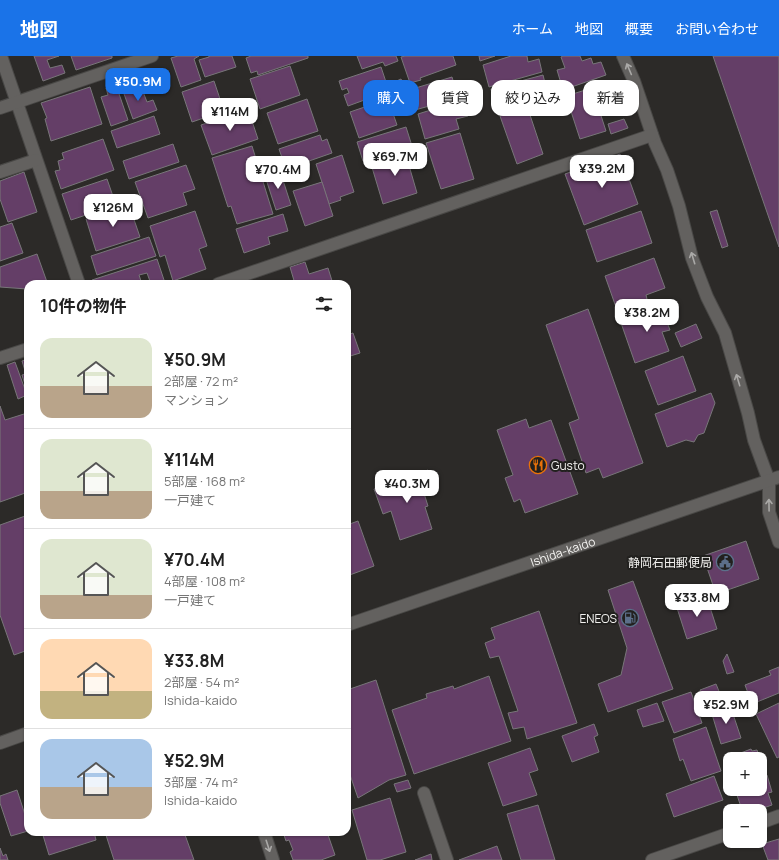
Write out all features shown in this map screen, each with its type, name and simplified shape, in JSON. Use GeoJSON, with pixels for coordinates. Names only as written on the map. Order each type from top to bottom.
{"type":"FeatureCollection","features":[{"type":"Feature","properties":{"kind":"street"},"geometry":{"type":"LineString","coordinates":[[1,56],[78,280]]}},
{"type":"Feature","properties":{"kind":"street"},"geometry":{"type":"LineString","coordinates":[[0,108],[152,56]]}},
{"type":"Feature","properties":{"kind":"street"},"geometry":{"type":"LineString","coordinates":[[623,56],[634,81],[652,135],[667,170],[679,206],[692,258],[707,297],[725,333],[748,412],[754,440],[774,479],[769,512],[779,542]]}},
{"type":"Feature","properties":{"kind":"street"},"geometry":{"type":"LineString","coordinates":[[230,280],[652,135]]}},
{"type":"Feature","properties":{"kind":"street"},"geometry":{"type":"LineString","coordinates":[[0,172],[36,160]]}},
{"type":"Feature","properties":{"kind":"street"},"geometry":{"type":"LineString","coordinates":[[0,358],[24,350]]}},
{"type":"Feature","properties":{"kind":"street","name":"Ishida-kaido"},"geometry":{"type":"LineString","coordinates":[[351,623],[774,479]]}},
{"type":"Feature","properties":{"kind":"street"},"geometry":{"type":"LineString","coordinates":[[0,743],[24,735]]}},
{"type":"Feature","properties":{"kind":"street"},"geometry":{"type":"LineString","coordinates":[[424,793],[447,860]]}},
{"type":"Feature","properties":{"kind":"street"},"geometry":{"type":"LineString","coordinates":[[767,820],[779,816]]}},
{"type":"Feature","properties":{"kind":"street"},"geometry":{"type":"LineString","coordinates":[[652,860],[723,835]]}},
{"type":"Feature","properties":{"kind":"street"},"geometry":{"type":"LineString","coordinates":[[265,836],[273,860]]}},
{"type":"Feature","properties":{"kind":"building"},"geometry":{"type":"Polygon","coordinates":[[[34,56],[59,56],[47,60],[50,68],[62,65],[65,73],[43,81],[34,56]]]}},
{"type":"Feature","properties":{"kind":"building"},"geometry":{"type":"Polygon","coordinates":[[[71,56],[112,56],[112,58],[76,70],[71,56]]]}},
{"type":"Feature","properties":{"kind":"building"},"geometry":{"type":"Polygon","coordinates":[[[178,56],[199,56],[194,59],[201,80],[181,87],[171,58],[178,56]]]}},
{"type":"Feature","properties":{"kind":"building"},"geometry":{"type":"Polygon","coordinates":[[[209,56],[232,56],[236,67],[205,77],[199,60],[209,56]]]}},
{"type":"Feature","properties":{"kind":"building"},"geometry":{"type":"Polygon","coordinates":[[[251,56],[308,56],[308,58],[258,75],[257,71],[251,73],[246,58],[251,56]]]}},
{"type":"Feature","properties":{"kind":"building"},"geometry":{"type":"Polygon","coordinates":[[[357,56],[396,56],[398,61],[385,66],[383,62],[362,69],[357,56]]]}},
{"type":"Feature","properties":{"kind":"building"},"geometry":{"type":"Polygon","coordinates":[[[453,56],[456,65],[420,78],[421,80],[409,80],[401,57],[453,56]]]}},
{"type":"Feature","properties":{"kind":"building"},"geometry":{"type":"Polygon","coordinates":[[[479,56],[495,56],[480,61],[479,56]]]}},
{"type":"Feature","properties":{"kind":"building"},"geometry":{"type":"Polygon","coordinates":[[[511,56],[527,56],[528,62],[539,59],[542,72],[514,80],[491,80],[491,86],[489,87],[483,65],[511,56]]]}},
{"type":"Feature","properties":{"kind":"building"},"geometry":{"type":"Polygon","coordinates":[[[580,56],[582,61],[591,58],[593,64],[601,62],[606,75],[592,80],[583,80],[583,83],[575,86],[575,80],[560,80],[557,70],[565,68],[561,57],[580,56]]]}},
{"type":"Feature","properties":{"kind":"building"},"geometry":{"type":"Polygon","coordinates":[[[713,56],[779,56],[779,247],[713,56]]]}},
{"type":"Feature","properties":{"kind":"building"},"geometry":{"type":"Polygon","coordinates":[[[290,66],[300,95],[260,109],[250,79],[290,66]]]}},
{"type":"Feature","properties":{"kind":"building"},"geometry":{"type":"Polygon","coordinates":[[[381,67],[385,80],[363,80],[363,101],[348,106],[344,95],[349,93],[347,88],[342,90],[339,81],[381,67]]]}},
{"type":"Feature","properties":{"kind":"building"},"geometry":{"type":"Polygon","coordinates":[[[543,75],[544,80],[524,80],[543,75]]]}},
{"type":"Feature","properties":{"kind":"building"},"geometry":{"type":"Polygon","coordinates":[[[452,77],[453,80],[442,80],[452,77]]]}},
{"type":"Feature","properties":{"kind":"building"},"geometry":{"type":"Polygon","coordinates":[[[214,81],[224,111],[192,122],[182,92],[214,81]]]}},
{"type":"Feature","properties":{"kind":"building"},"geometry":{"type":"Polygon","coordinates":[[[140,84],[147,102],[153,100],[157,110],[133,119],[123,91],[140,84]]]}},
{"type":"Feature","properties":{"kind":"building"},"geometry":{"type":"Polygon","coordinates":[[[116,85],[128,120],[111,126],[101,97],[108,95],[106,88],[116,85]]]}},
{"type":"Feature","properties":{"kind":"building"},"geometry":{"type":"Polygon","coordinates":[[[427,85],[427,107],[419,109],[419,87],[427,85]]]}},
{"type":"Feature","properties":{"kind":"building"},"geometry":{"type":"Polygon","coordinates":[[[90,87],[102,124],[51,141],[45,119],[47,118],[41,103],[90,87]]]}},
{"type":"Feature","properties":{"kind":"building"},"geometry":{"type":"Polygon","coordinates":[[[583,91],[583,116],[601,116],[606,131],[580,139],[573,116],[575,116],[575,93],[583,91]]]}},
{"type":"Feature","properties":{"kind":"building"},"geometry":{"type":"Polygon","coordinates":[[[307,99],[318,131],[278,144],[267,113],[307,99]]]}},
{"type":"Feature","properties":{"kind":"building"},"geometry":{"type":"Polygon","coordinates":[[[363,108],[363,116],[394,116],[397,125],[359,138],[350,112],[363,108]]]}},
{"type":"Feature","properties":{"kind":"building"},"geometry":{"type":"Polygon","coordinates":[[[248,109],[258,139],[212,155],[201,125],[248,109]]]}},
{"type":"Feature","properties":{"kind":"building"},"geometry":{"type":"Polygon","coordinates":[[[427,111],[427,116],[468,116],[456,119],[459,129],[425,139],[419,114],[427,111]]]}},
{"type":"Feature","properties":{"kind":"building"},"geometry":{"type":"Polygon","coordinates":[[[154,116],[160,134],[117,148],[111,131],[154,116]]]}},
{"type":"Feature","properties":{"kind":"building"},"geometry":{"type":"Polygon","coordinates":[[[500,116],[530,116],[543,154],[517,164],[500,116]]]}},
{"type":"Feature","properties":{"kind":"building"},"geometry":{"type":"Polygon","coordinates":[[[624,119],[628,128],[611,134],[608,124],[624,119]]]}},
{"type":"Feature","properties":{"kind":"building"},"geometry":{"type":"Polygon","coordinates":[[[406,127],[412,146],[363,161],[357,142],[406,127]]]}},
{"type":"Feature","properties":{"kind":"building"},"geometry":{"type":"Polygon","coordinates":[[[460,133],[474,179],[441,189],[426,143],[460,133]]]}},
{"type":"Feature","properties":{"kind":"building"},"geometry":{"type":"Polygon","coordinates":[[[320,135],[322,141],[327,139],[332,153],[286,169],[279,149],[320,135]]]}},
{"type":"Feature","properties":{"kind":"building"},"geometry":{"type":"Polygon","coordinates":[[[103,139],[114,170],[61,189],[55,171],[60,170],[58,161],[64,159],[62,153],[103,139]]]}},
{"type":"Feature","properties":{"kind":"building"},"geometry":{"type":"Polygon","coordinates":[[[173,144],[179,162],[129,179],[123,161],[173,144]]]}},
{"type":"Feature","properties":{"kind":"building"},"geometry":{"type":"Polygon","coordinates":[[[252,146],[273,214],[237,224],[231,206],[228,207],[212,158],[252,146]]]}},
{"type":"Feature","properties":{"kind":"building"},"geometry":{"type":"Polygon","coordinates":[[[412,151],[418,166],[410,169],[417,193],[383,204],[371,164],[412,151]]]}},
{"type":"Feature","properties":{"kind":"building"},"geometry":{"type":"Polygon","coordinates":[[[620,154],[638,204],[584,225],[565,174],[620,154]]]}},
{"type":"Feature","properties":{"kind":"building"},"geometry":{"type":"Polygon","coordinates":[[[342,155],[354,192],[340,197],[341,200],[329,204],[316,164],[342,155]]]}},
{"type":"Feature","properties":{"kind":"building"},"geometry":{"type":"Polygon","coordinates":[[[186,165],[195,189],[183,193],[187,205],[148,218],[135,182],[186,165]]]}},
{"type":"Feature","properties":{"kind":"building"},"geometry":{"type":"Polygon","coordinates":[[[280,171],[291,205],[276,210],[265,176],[280,171]]]}},
{"type":"Feature","properties":{"kind":"building"},"geometry":{"type":"Polygon","coordinates":[[[24,172],[37,212],[8,222],[0,199],[0,181],[24,172]]]}},
{"type":"Feature","properties":{"kind":"building"},"geometry":{"type":"Polygon","coordinates":[[[107,179],[116,205],[71,220],[62,194],[107,179]]]}},
{"type":"Feature","properties":{"kind":"building"},"geometry":{"type":"Polygon","coordinates":[[[322,182],[333,216],[305,226],[293,191],[322,182]]]}},
{"type":"Feature","properties":{"kind":"building"},"geometry":{"type":"Polygon","coordinates":[[[129,205],[140,237],[96,251],[86,219],[129,205]]]}},
{"type":"Feature","properties":{"kind":"building"},"geometry":{"type":"Polygon","coordinates":[[[717,210],[728,246],[722,248],[710,212],[717,210]]]}},
{"type":"Feature","properties":{"kind":"building"},"geometry":{"type":"Polygon","coordinates":[[[195,211],[207,246],[199,249],[206,269],[173,280],[165,255],[160,257],[150,226],[195,211]]]}},
{"type":"Feature","properties":{"kind":"building"},"geometry":{"type":"Polygon","coordinates":[[[641,211],[652,243],[597,262],[586,230],[641,211]]]}},
{"type":"Feature","properties":{"kind":"building"},"geometry":{"type":"Polygon","coordinates":[[[283,214],[288,231],[268,237],[270,244],[244,253],[236,229],[283,214]]]}},
{"type":"Feature","properties":{"kind":"building"},"geometry":{"type":"Polygon","coordinates":[[[12,223],[23,253],[0,261],[0,227],[12,223]]]}},
{"type":"Feature","properties":{"kind":"building"},"geometry":{"type":"Polygon","coordinates":[[[149,237],[156,256],[97,275],[91,256],[149,237]]]}},
{"type":"Feature","properties":{"kind":"building"},"geometry":{"type":"Polygon","coordinates":[[[37,254],[46,280],[24,280],[24,289],[0,287],[0,267],[37,254]]]}},
{"type":"Feature","properties":{"kind":"building"},"geometry":{"type":"Polygon","coordinates":[[[654,258],[665,288],[646,295],[647,299],[617,310],[605,276],[654,258]]]}},
{"type":"Feature","properties":{"kind":"building"},"geometry":{"type":"Polygon","coordinates":[[[157,259],[164,280],[150,280],[147,273],[139,275],[141,280],[92,280],[157,259]]]}},
{"type":"Feature","properties":{"kind":"building"},"geometry":{"type":"Polygon","coordinates":[[[305,262],[309,274],[328,268],[332,280],[294,280],[290,267],[305,262]]]}},
{"type":"Feature","properties":{"kind":"building"},"geometry":{"type":"Polygon","coordinates":[[[667,303],[671,315],[665,317],[670,330],[662,332],[669,351],[635,363],[620,320],[667,303]]]}},
{"type":"Feature","properties":{"kind":"building"},"geometry":{"type":"Polygon","coordinates":[[[588,309],[643,463],[603,478],[599,468],[586,473],[569,423],[579,419],[546,325],[588,309]]]}},
{"type":"Feature","properties":{"kind":"building"},"geometry":{"type":"Polygon","coordinates":[[[696,324],[702,338],[681,347],[675,333],[696,324]]]}},
{"type":"Feature","properties":{"kind":"building"},"geometry":{"type":"Polygon","coordinates":[[[353,333],[360,353],[351,356],[351,334],[353,333]]]}},
{"type":"Feature","properties":{"kind":"building"},"geometry":{"type":"Polygon","coordinates":[[[683,356],[696,391],[658,405],[645,371],[683,356]]]}},
{"type":"Feature","properties":{"kind":"building"},"geometry":{"type":"Polygon","coordinates":[[[15,362],[24,387],[24,396],[18,399],[7,365],[15,362]]]}},
{"type":"Feature","properties":{"kind":"building"},"geometry":{"type":"Polygon","coordinates":[[[711,393],[715,403],[704,433],[698,435],[694,442],[686,440],[667,447],[655,414],[711,393]]]}},
{"type":"Feature","properties":{"kind":"building"},"geometry":{"type":"Polygon","coordinates":[[[0,406],[5,420],[24,414],[24,493],[0,502],[0,406]]]}},
{"type":"Feature","properties":{"kind":"building"},"geometry":{"type":"Polygon","coordinates":[[[526,419],[529,428],[551,420],[578,494],[525,513],[520,499],[514,502],[505,478],[513,475],[497,430],[526,419]]]}},
{"type":"Feature","properties":{"kind":"building"},"geometry":{"type":"Polygon","coordinates":[[[428,470],[433,484],[422,487],[428,506],[425,507],[432,529],[400,540],[391,511],[383,514],[374,489],[428,470]]]}},
{"type":"Feature","properties":{"kind":"building"},"geometry":{"type":"Polygon","coordinates":[[[24,516],[24,651],[14,655],[0,615],[0,525],[24,516]]]}},
{"type":"Feature","properties":{"kind":"building"},"geometry":{"type":"Polygon","coordinates":[[[358,521],[374,566],[351,575],[351,524],[358,521]]]}},
{"type":"Feature","properties":{"kind":"building"},"geometry":{"type":"Polygon","coordinates":[[[746,541],[759,579],[716,594],[703,556],[746,541]]]}},
{"type":"Feature","properties":{"kind":"building"},"geometry":{"type":"Polygon","coordinates":[[[633,581],[673,689],[608,712],[598,684],[621,675],[627,648],[608,590],[633,581]]]}},
{"type":"Feature","properties":{"kind":"building"},"geometry":{"type":"Polygon","coordinates":[[[707,598],[717,629],[687,639],[677,608],[707,598]]]}},
{"type":"Feature","properties":{"kind":"building"},"geometry":{"type":"Polygon","coordinates":[[[539,611],[577,723],[527,739],[524,727],[513,729],[508,713],[518,711],[499,656],[490,658],[485,643],[495,639],[491,628],[539,611]]]}},
{"type":"Feature","properties":{"kind":"building"},"geometry":{"type":"Polygon","coordinates":[[[727,654],[734,672],[727,674],[723,661],[727,654]]]}},
{"type":"Feature","properties":{"kind":"building"},"geometry":{"type":"Polygon","coordinates":[[[779,667],[779,693],[752,704],[745,685],[771,675],[769,671],[779,667]]]}},
{"type":"Feature","properties":{"kind":"building"},"geometry":{"type":"Polygon","coordinates":[[[489,676],[511,741],[414,774],[392,710],[427,698],[426,694],[453,686],[454,689],[489,676]]]}},
{"type":"Feature","properties":{"kind":"building"},"geometry":{"type":"Polygon","coordinates":[[[376,680],[406,775],[389,780],[358,798],[351,778],[351,689],[376,680]]]}},
{"type":"Feature","properties":{"kind":"building"},"geometry":{"type":"Polygon","coordinates":[[[716,684],[721,696],[705,702],[700,690],[716,684]]]}},
{"type":"Feature","properties":{"kind":"building"},"geometry":{"type":"Polygon","coordinates":[[[691,692],[702,723],[674,733],[662,702],[691,692]]]}},
{"type":"Feature","properties":{"kind":"building"},"geometry":{"type":"Polygon","coordinates":[[[657,703],[664,721],[643,727],[637,710],[657,703]]]}},
{"type":"Feature","properties":{"kind":"building"},"geometry":{"type":"Polygon","coordinates":[[[779,703],[779,757],[777,758],[756,714],[779,703]]]}},
{"type":"Feature","properties":{"kind":"building"},"geometry":{"type":"Polygon","coordinates":[[[730,705],[741,738],[721,744],[711,711],[730,705]]]}},
{"type":"Feature","properties":{"kind":"building"},"geometry":{"type":"Polygon","coordinates":[[[594,724],[598,735],[594,737],[599,752],[572,762],[562,736],[594,724]]]}},
{"type":"Feature","properties":{"kind":"building"},"geometry":{"type":"Polygon","coordinates":[[[706,727],[721,771],[691,781],[683,759],[680,761],[673,739],[706,727]]]}},
{"type":"Feature","properties":{"kind":"building"},"geometry":{"type":"Polygon","coordinates":[[[530,748],[538,770],[529,773],[537,795],[503,806],[488,763],[530,748]]]}},
{"type":"Feature","properties":{"kind":"building"},"geometry":{"type":"Polygon","coordinates":[[[751,749],[752,751],[757,750],[758,752],[743,752],[751,749]]]}},
{"type":"Feature","properties":{"kind":"building"},"geometry":{"type":"Polygon","coordinates":[[[767,775],[772,792],[768,793],[772,805],[767,807],[767,804],[740,804],[737,796],[767,796],[767,775]]]}},
{"type":"Feature","properties":{"kind":"building"},"geometry":{"type":"Polygon","coordinates":[[[714,776],[723,800],[674,817],[666,794],[714,776]]]}},
{"type":"Feature","properties":{"kind":"building"},"geometry":{"type":"Polygon","coordinates":[[[408,780],[411,788],[397,792],[394,784],[408,780]]]}},
{"type":"Feature","properties":{"kind":"building"},"geometry":{"type":"Polygon","coordinates":[[[17,790],[24,812],[24,832],[11,836],[0,803],[0,796],[17,790]]]}},
{"type":"Feature","properties":{"kind":"building"},"geometry":{"type":"Polygon","coordinates":[[[390,798],[406,852],[380,860],[367,860],[352,810],[390,798]]]}},
{"type":"Feature","properties":{"kind":"building"},"geometry":{"type":"Polygon","coordinates":[[[538,805],[555,860],[521,860],[507,814],[538,805]]]}},
{"type":"Feature","properties":{"kind":"building"},"geometry":{"type":"Polygon","coordinates":[[[43,836],[95,836],[96,840],[49,855],[43,836]]]}},
{"type":"Feature","properties":{"kind":"building"},"geometry":{"type":"Polygon","coordinates":[[[106,836],[185,836],[194,860],[114,860],[106,836]]]}},
{"type":"Feature","properties":{"kind":"building"},"geometry":{"type":"Polygon","coordinates":[[[284,836],[328,836],[335,855],[321,860],[293,860],[290,852],[293,850],[289,840],[286,841],[284,836]]]}},
{"type":"Feature","properties":{"kind":"building"},"geometry":{"type":"Polygon","coordinates":[[[779,839],[779,860],[768,860],[764,848],[767,848],[767,843],[779,839]]]}},
{"type":"Feature","properties":{"kind":"building"},"geometry":{"type":"Polygon","coordinates":[[[497,846],[502,860],[459,860],[497,846]]]}},
{"type":"Feature","properties":{"kind":"building"},"geometry":{"type":"Polygon","coordinates":[[[0,848],[3,856],[6,854],[8,860],[0,860],[0,848]]]}},
{"type":"Feature","properties":{"kind":"building"},"geometry":{"type":"Polygon","coordinates":[[[431,854],[432,860],[415,860],[431,854]]]}},
{"type":"Feature","properties":{"kind":"place","name":"Gusto"},"geometry":{"type":"Point","coordinates":[538,465]}},
{"type":"Feature","properties":{"kind":"place","name":"静岡石田郵便局"},"geometry":{"type":"Point","coordinates":[725,562]}},
{"type":"Feature","properties":{"kind":"place","name":"ENEOS"},"geometry":{"type":"Point","coordinates":[630,618]}}]}
